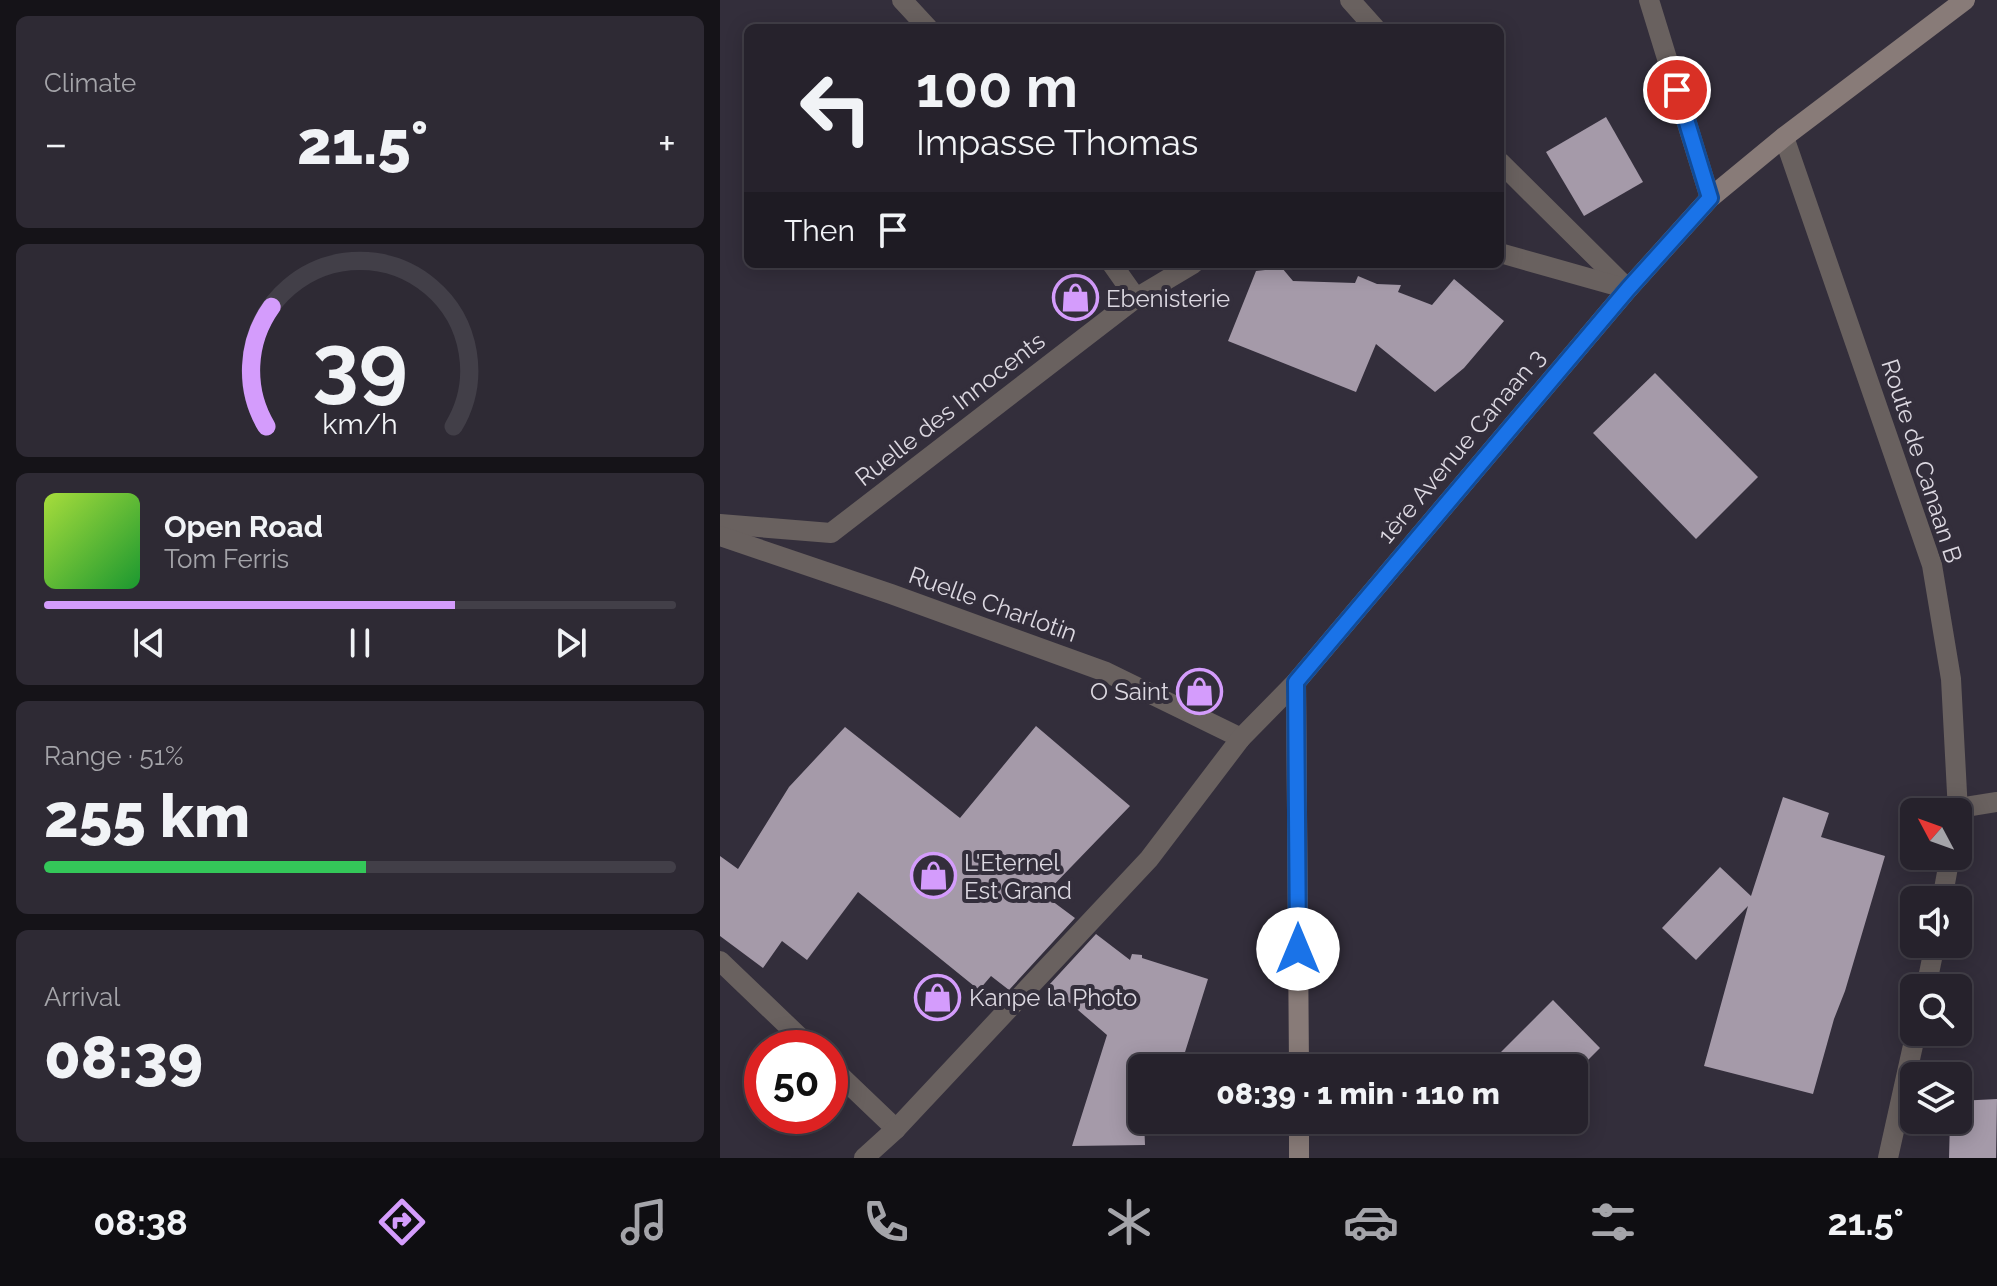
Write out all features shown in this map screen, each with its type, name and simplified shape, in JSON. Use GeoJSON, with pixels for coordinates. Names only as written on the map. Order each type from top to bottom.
{"type":"FeatureCollection","features":[{"type":"Feature","properties":{"kind":"main road","name":"1ère Avenue Canaan 3"},"geometry":{"type":"LineString","coordinates":[[1296,682],[1628,289],[1710,198],[1784,137],[1965,0]]}},
{"type":"Feature","properties":{"kind":"main road"},"geometry":{"type":"LineString","coordinates":[[1296,682],[1299,1054]]}},
{"type":"Feature","properties":{"kind":"main road"},"geometry":{"type":"LineString","coordinates":[[1299,1134],[1299,1158]]}},
{"type":"Feature","properties":{"kind":"street"},"geometry":{"type":"LineString","coordinates":[[902,0],[924,24]]}},
{"type":"Feature","properties":{"kind":"street"},"geometry":{"type":"LineString","coordinates":[[1350,0],[1371,24]]}},
{"type":"Feature","properties":{"kind":"street"},"geometry":{"type":"LineString","coordinates":[[1649,0],[1710,198]]}},
{"type":"Feature","properties":{"kind":"street","name":"Route de Canaan B"},"geometry":{"type":"LineString","coordinates":[[1784,137],[1932,565],[1951,679],[1957,798]]}},
{"type":"Feature","properties":{"kind":"street"},"geometry":{"type":"LineString","coordinates":[[1504,166],[1628,289]]}},
{"type":"Feature","properties":{"kind":"street"},"geometry":{"type":"LineString","coordinates":[[1504,254],[1628,289]]}},
{"type":"Feature","properties":{"kind":"street"},"geometry":{"type":"LineString","coordinates":[[1115,268],[1136,298]]}},
{"type":"Feature","properties":{"kind":"street","name":"Ruelle des Innocents"},"geometry":{"type":"LineString","coordinates":[[720,524],[831,533],[1136,298],[1186,268]]}},
{"type":"Feature","properties":{"kind":"street","name":"Ruelle Charlotin"},"geometry":{"type":"LineString","coordinates":[[720,536],[1106,672],[1241,738]]}},
{"type":"Feature","properties":{"kind":"street"},"geometry":{"type":"LineString","coordinates":[[864,1158],[896,1129],[1149,859],[1241,738],[1296,682]]}},
{"type":"Feature","properties":{"kind":"street"},"geometry":{"type":"LineString","coordinates":[[1972,807],[1997,802]]}},
{"type":"Feature","properties":{"kind":"street"},"geometry":{"type":"LineString","coordinates":[[720,961],[792,1030]]}},
{"type":"Feature","properties":{"kind":"street"},"geometry":{"type":"LineString","coordinates":[[1888,1158],[1913,1046]]}},
{"type":"Feature","properties":{"kind":"street"},"geometry":{"type":"LineString","coordinates":[[848,1083],[896,1129]]}},
{"type":"Feature","properties":{"kind":"building"},"geometry":{"type":"Polygon","coordinates":[[[1606,117],[1643,182],[1584,216],[1546,152],[1606,117]]]}},
{"type":"Feature","properties":{"kind":"building"},"geometry":{"type":"Polygon","coordinates":[[[1282,268],[1293,281],[1355,283],[1358,276],[1377,284],[1401,285],[1398,292],[1432,305],[1454,279],[1504,321],[1464,368],[1435,392],[1376,344],[1356,392],[1228,341],[1256,271],[1282,268]]]}},
{"type":"Feature","properties":{"kind":"building"},"geometry":{"type":"Polygon","coordinates":[[[1655,373],[1758,477],[1696,539],[1593,433],[1655,373]]]}},
{"type":"Feature","properties":{"kind":"building"},"geometry":{"type":"Polygon","coordinates":[[[1036,726],[1130,806],[1044,895],[1075,918],[1009,990],[991,976],[979,990],[858,892],[807,960],[782,941],[763,968],[720,936],[720,856],[738,869],[789,787],[845,727],[960,818],[1036,726]]]}},
{"type":"Feature","properties":{"kind":"building"},"geometry":{"type":"Polygon","coordinates":[[[1783,797],[1829,813],[1821,837],[1885,856],[1813,1094],[1704,1066],[1748,906],[1696,960],[1662,928],[1720,867],[1751,896],[1783,797]]]}},
{"type":"Feature","properties":{"kind":"building"},"geometry":{"type":"Polygon","coordinates":[[[1096,934],[1130,960],[1132,954],[1142,955],[1142,958],[1208,979],[1184,1054],[1128,1054],[1128,1134],[1145,1134],[1145,1145],[1072,1146],[1107,1035],[1049,985],[1096,934]]]}},
{"type":"Feature","properties":{"kind":"building"},"geometry":{"type":"Polygon","coordinates":[[[1553,1000],[1600,1048],[1588,1060],[1588,1054],[1499,1054],[1553,1000]]]}},
{"type":"Feature","properties":{"kind":"building"},"geometry":{"type":"Polygon","coordinates":[[[1997,1099],[1996,1158],[1949,1158],[1950,1134],[1972,1134],[1972,1100],[1997,1099]]]}},
{"type":"Feature","properties":{"kind":"place","name":"Ebenisterie"},"geometry":{"type":"Point","coordinates":[1075,298]}},
{"type":"Feature","properties":{"kind":"place","name":"O Saint"},"geometry":{"type":"Point","coordinates":[1200,691]}},
{"type":"Feature","properties":{"kind":"place","name":"L'Eternel Est Grand"},"geometry":{"type":"Point","coordinates":[933,876]}},
{"type":"Feature","properties":{"kind":"place","name":"Kanpe la Photo"},"geometry":{"type":"Point","coordinates":[938,997]}},
{"type":"Feature","properties":{"kind":"route"},"geometry":{"type":"LineString","coordinates":[[1298,949],[1296,682],[1628,289],[1710,198],[1677,90]]}}]}
